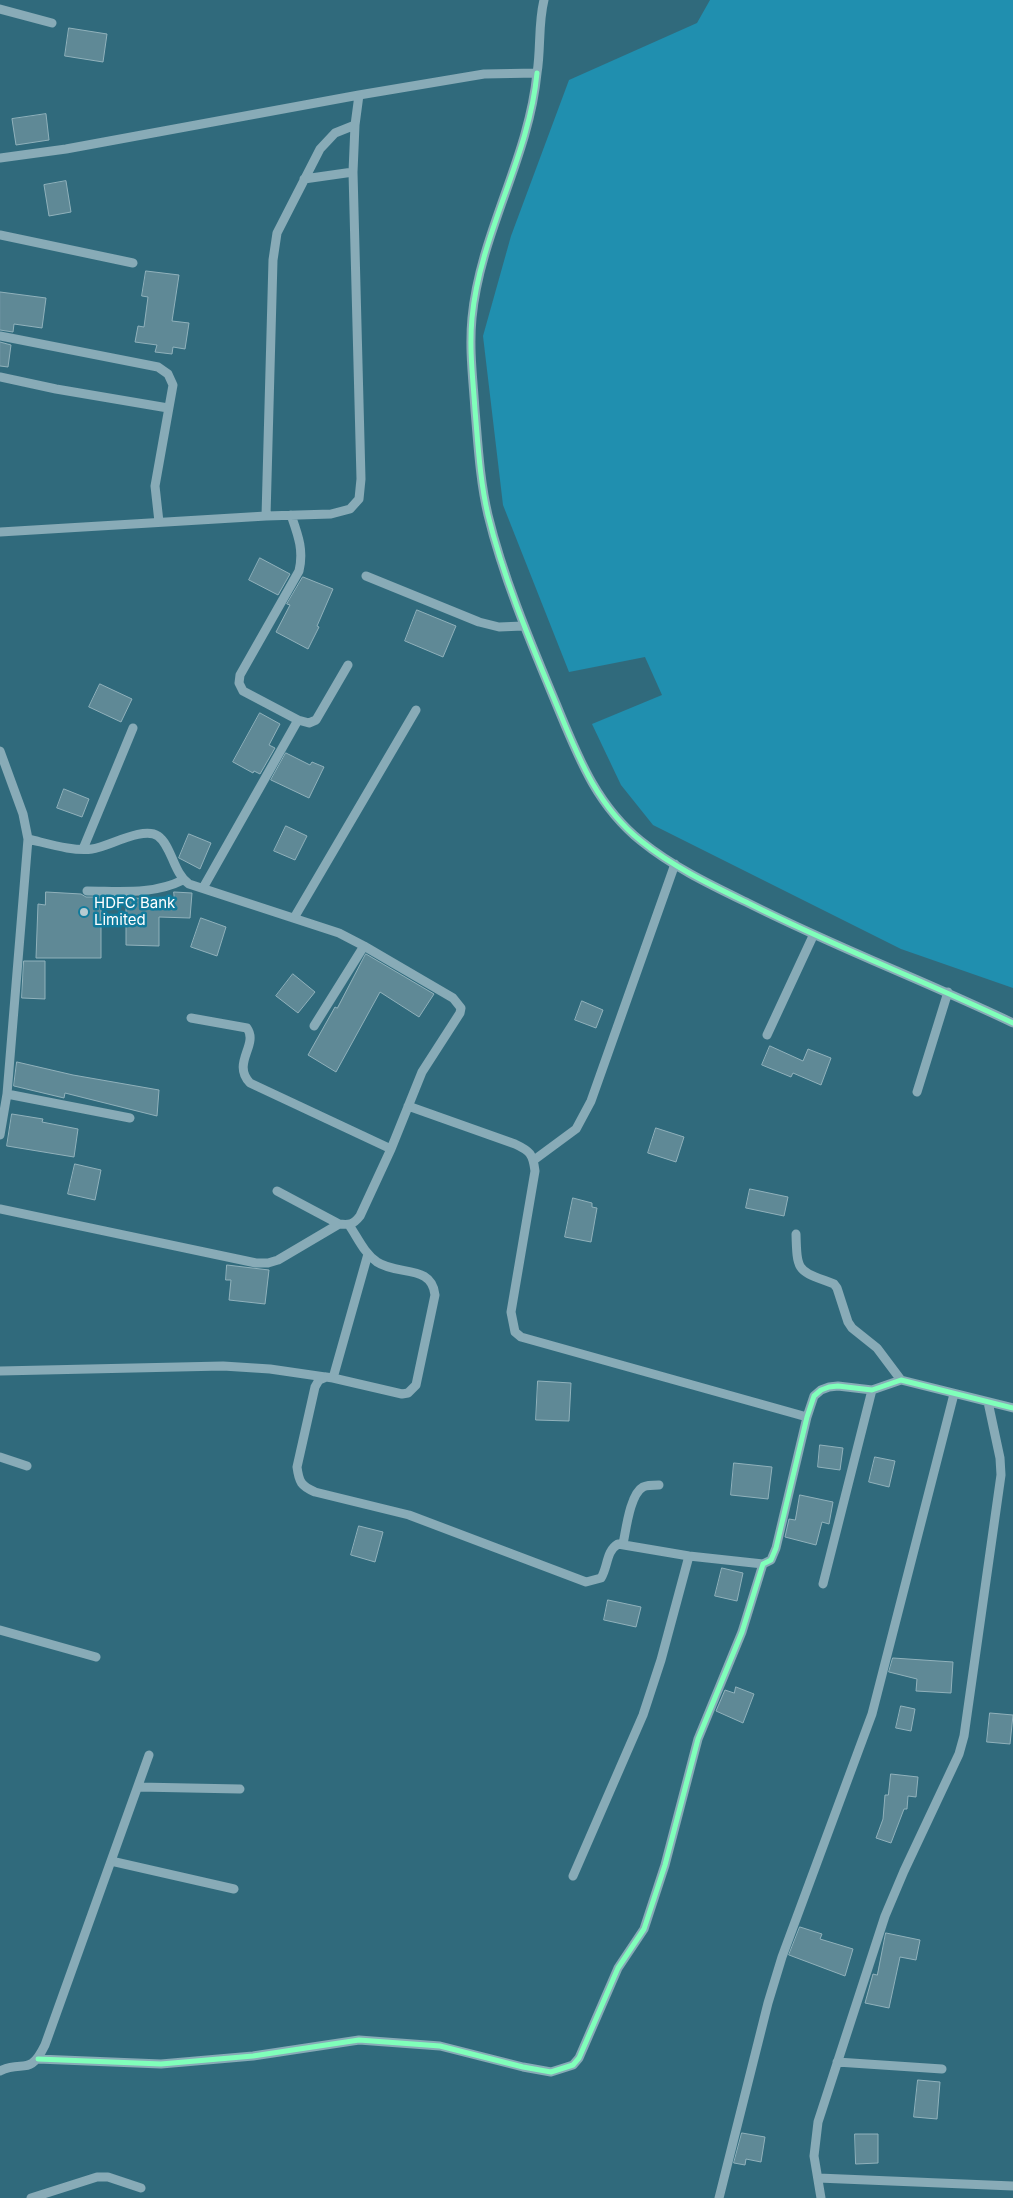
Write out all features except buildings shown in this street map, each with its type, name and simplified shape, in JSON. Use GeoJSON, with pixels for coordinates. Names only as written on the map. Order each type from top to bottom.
{"type":"FeatureCollection","features":[{"type":"Feature","properties":{"kind":"street"},"geometry":{"type":"LineString","coordinates":[[544,0],[540,17],[541,47],[535,99],[486,248],[477,282],[470,347],[480,465],[488,514],[523,626],[580,760],[597,793],[618,822],[643,843],[674,864],[699,879],[813,936],[948,992],[1013,1023]]}},
{"type":"Feature","properties":{"kind":"street"},"geometry":{"type":"LineString","coordinates":[[0,9],[52,23]]}},
{"type":"Feature","properties":{"kind":"street"},"geometry":{"type":"LineString","coordinates":[[0,158],[66,149],[359,94],[484,74],[537,73]]}},
{"type":"Feature","properties":{"kind":"street"},"geometry":{"type":"LineString","coordinates":[[0,532],[266,516],[331,514],[350,509],[359,499],[361,479],[353,172],[355,125],[359,94]]}},
{"type":"Feature","properties":{"kind":"street"},"geometry":{"type":"LineString","coordinates":[[266,516],[273,260],[277,233],[320,150],[335,133],[355,125]]}},
{"type":"Feature","properties":{"kind":"street"},"geometry":{"type":"LineString","coordinates":[[304,179],[353,172]]}},
{"type":"Feature","properties":{"kind":"street"},"geometry":{"type":"LineString","coordinates":[[0,235],[134,263]]}},
{"type":"Feature","properties":{"kind":"street"},"geometry":{"type":"LineString","coordinates":[[0,336],[158,367],[168,374],[173,386],[154,486],[159,522]]}},
{"type":"Feature","properties":{"kind":"street"},"geometry":{"type":"LineString","coordinates":[[0,377],[168,408]]}},
{"type":"Feature","properties":{"kind":"street"},"geometry":{"type":"LineString","coordinates":[[291,515],[302,547],[299,571],[240,675],[239,683],[243,691],[298,720],[309,723],[316,720],[348,665]]}},
{"type":"Feature","properties":{"kind":"street"},"geometry":{"type":"LineString","coordinates":[[366,576],[479,622],[499,627],[523,626]]}},
{"type":"Feature","properties":{"kind":"street"},"geometry":{"type":"LineString","coordinates":[[294,918],[416,710]]}},
{"type":"Feature","properties":{"kind":"street"},"geometry":{"type":"LineString","coordinates":[[203,888],[298,720]]}},
{"type":"Feature","properties":{"kind":"street"},"geometry":{"type":"LineString","coordinates":[[83,849],[133,728]]}},
{"type":"Feature","properties":{"kind":"street"},"geometry":{"type":"LineString","coordinates":[[0,751],[24,814],[28,839],[8,1094],[0,1135]]}},
{"type":"Feature","properties":{"kind":"street"},"geometry":{"type":"LineString","coordinates":[[28,839],[92,849],[139,834],[158,836],[183,880],[339,933],[453,998],[461,1008],[460,1014],[422,1072],[390,1149],[360,1216],[355,1222],[350,1225],[339,1224],[277,1191]]}},
{"type":"Feature","properties":{"kind":"street"},"geometry":{"type":"LineString","coordinates":[[534,1160],[576,1129],[591,1101],[674,864]]}},
{"type":"Feature","properties":{"kind":"street"},"geometry":{"type":"LineString","coordinates":[[87,891],[153,890],[168,887],[183,880]]}},
{"type":"Feature","properties":{"kind":"street"},"geometry":{"type":"LineString","coordinates":[[767,1035],[813,936]]}},
{"type":"Feature","properties":{"kind":"street"},"geometry":{"type":"LineString","coordinates":[[314,1026],[364,946]]}},
{"type":"Feature","properties":{"kind":"street"},"geometry":{"type":"LineString","coordinates":[[917,1092],[948,992]]}},
{"type":"Feature","properties":{"kind":"street"},"geometry":{"type":"LineString","coordinates":[[191,1018],[247,1028],[250,1033],[250,1040],[242,1071],[244,1078],[250,1083],[390,1149]]}},
{"type":"Feature","properties":{"kind":"street"},"geometry":{"type":"LineString","coordinates":[[8,1094],[130,1118]]}},
{"type":"Feature","properties":{"kind":"street"},"geometry":{"type":"LineString","coordinates":[[408,1106],[516,1144],[528,1150],[534,1160],[535,1171],[511,1312],[515,1332],[521,1338],[807,1417]]}},
{"type":"Feature","properties":{"kind":"street"},"geometry":{"type":"LineString","coordinates":[[0,1209],[268,1263],[278,1260],[339,1224]]}},
{"type":"Feature","properties":{"kind":"street"},"geometry":{"type":"LineString","coordinates":[[0,1371],[223,1366],[270,1369],[330,1377],[402,1394],[408,1393],[416,1385],[435,1295],[434,1285],[424,1275],[392,1269],[378,1263],[368,1254],[350,1225]]}},
{"type":"Feature","properties":{"kind":"street"},"geometry":{"type":"LineString","coordinates":[[796,1234],[799,1268],[804,1272],[834,1284],[852,1328],[877,1348],[901,1380]]}},
{"type":"Feature","properties":{"kind":"street"},"geometry":{"type":"LineString","coordinates":[[330,1377],[368,1254]]}},
{"type":"Feature","properties":{"kind":"street"},"geometry":{"type":"LineString","coordinates":[[330,1377],[319,1380],[315,1387],[297,1467],[298,1478],[304,1487],[315,1492],[409,1515],[586,1582],[601,1578],[606,1571],[613,1547],[623,1544],[689,1556],[763,1564],[770,1560],[776,1548],[807,1417],[814,1396],[829,1386],[872,1390],[901,1380],[1013,1408]]}},
{"type":"Feature","properties":{"kind":"street"},"geometry":{"type":"LineString","coordinates":[[823,1584],[872,1390]]}},
{"type":"Feature","properties":{"kind":"street"},"geometry":{"type":"LineString","coordinates":[[719,2198],[768,2003],[782,1957],[872,1714],[954,1394]]}},
{"type":"Feature","properties":{"kind":"street"},"geometry":{"type":"LineString","coordinates":[[821,2198],[814,2156],[814,2138],[837,2062],[885,1916],[900,1878],[956,1762],[964,1736],[1002,1475],[988,1402]]}},
{"type":"Feature","properties":{"kind":"street"},"geometry":{"type":"LineString","coordinates":[[0,1457],[27,1466]]}},
{"type":"Feature","properties":{"kind":"street"},"geometry":{"type":"LineString","coordinates":[[623,1544],[633,1499],[644,1486],[659,1485]]}},
{"type":"Feature","properties":{"kind":"street"},"geometry":{"type":"LineString","coordinates":[[573,1876],[643,1715],[661,1660],[689,1556]]}},
{"type":"Feature","properties":{"kind":"street"},"geometry":{"type":"LineString","coordinates":[[38,2059],[161,2064],[252,2056],[359,2040],[440,2046],[522,2067],[551,2072],[572,2065],[580,2058],[618,1968],[644,1929],[665,1865],[698,1739],[744,1624],[763,1564]]}},
{"type":"Feature","properties":{"kind":"street"},"geometry":{"type":"LineString","coordinates":[[0,1630],[96,1657]]}},
{"type":"Feature","properties":{"kind":"street"},"geometry":{"type":"LineString","coordinates":[[0,2071],[28,2066],[38,2059],[45,2045],[149,1754]]}},
{"type":"Feature","properties":{"kind":"street"},"geometry":{"type":"LineString","coordinates":[[138,1787],[240,1789]]}},
{"type":"Feature","properties":{"kind":"street"},"geometry":{"type":"LineString","coordinates":[[111,1861],[234,1889]]}},
{"type":"Feature","properties":{"kind":"street"},"geometry":{"type":"LineString","coordinates":[[837,2062],[942,2068]]}},
{"type":"Feature","properties":{"kind":"street"},"geometry":{"type":"LineString","coordinates":[[31,2198],[97,2177],[108,2177],[141,2188]]}},
{"type":"Feature","properties":{"kind":"street"},"geometry":{"type":"LineString","coordinates":[[818,2178],[1013,2186]]}},
{"type":"Feature","properties":{"kind":"shaded area"},"geometry":{"type":"Polygon","coordinates":[[[710,0],[1013,0],[1013,988],[901,949],[653,825],[621,785],[592,724],[662,695],[645,657],[569,672],[503,505],[483,336],[511,236],[569,80],[697,23],[710,0]]]}},
{"type":"Feature","properties":{"kind":"cycle path"},"geometry":{"type":"LineString","coordinates":[[537,73],[525,135],[484,256],[477,287],[471,330],[477,436],[485,502],[509,585],[563,721],[589,777],[611,811],[625,827],[653,850],[679,867],[781,919],[1013,1023]]}},
{"type":"Feature","properties":{"kind":"cycle path"},"geometry":{"type":"LineString","coordinates":[[38,2059],[161,2064],[253,2056],[359,2040],[440,2046],[523,2067],[551,2072],[573,2065],[579,2058],[618,1968],[644,1929],[665,1865],[698,1739],[742,1632],[763,1564],[771,1560],[776,1548],[807,1417],[814,1396],[821,1390],[829,1387],[838,1386],[872,1390],[901,1380],[1013,1408]]}},
{"type":"Feature","properties":{"kind":"place","name":"HDFC Bank Limited"},"geometry":{"type":"Point","coordinates":[84,912]}}]}
